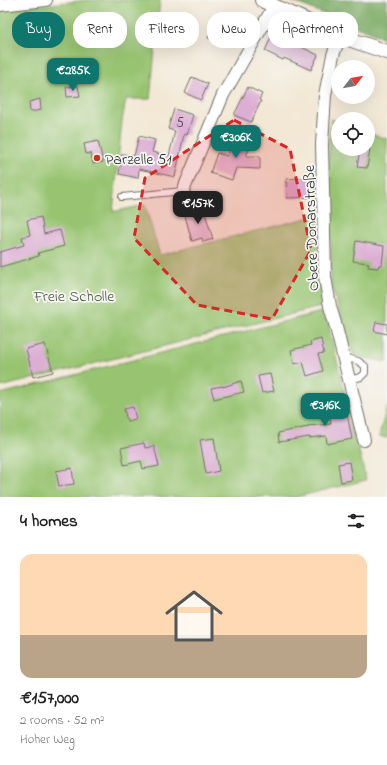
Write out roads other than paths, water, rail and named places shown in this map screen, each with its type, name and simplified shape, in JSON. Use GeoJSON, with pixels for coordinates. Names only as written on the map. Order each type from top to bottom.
{"type":"FeatureCollection","features":[{"type":"Feature","properties":{"kind":"street"},"geometry":{"type":"LineString","coordinates":[[0,5],[46,0]]}},
{"type":"Feature","properties":{"kind":"street"},"geometry":{"type":"LineString","coordinates":[[183,190],[223,95],[268,3],[288,12]]}},
{"type":"Feature","properties":{"kind":"street"},"geometry":{"type":"LineString","coordinates":[[358,42],[387,52]]}},
{"type":"Feature","properties":{"kind":"street","name":"Obere Donarstraße"},"geometry":{"type":"LineString","coordinates":[[336,48],[325,95],[322,145],[325,277],[330,306],[364,440]]}},
{"type":"Feature","properties":{"kind":"lane"},"geometry":{"type":"LineString","coordinates":[[122,197],[183,190]]}},
{"type":"Feature","properties":{"kind":"lane"},"geometry":{"type":"LineString","coordinates":[[343,357],[358,361],[365,366],[365,373],[360,377],[349,380]]}},
{"type":"Feature","properties":{"kind":"place","name":"Parzelle 51"},"geometry":{"type":"Point","coordinates":[97,158]}},
{"type":"Feature","properties":{"kind":"park label","name":"Freie Scholle"},"geometry":{"type":"Point","coordinates":[74,295]}}]}
